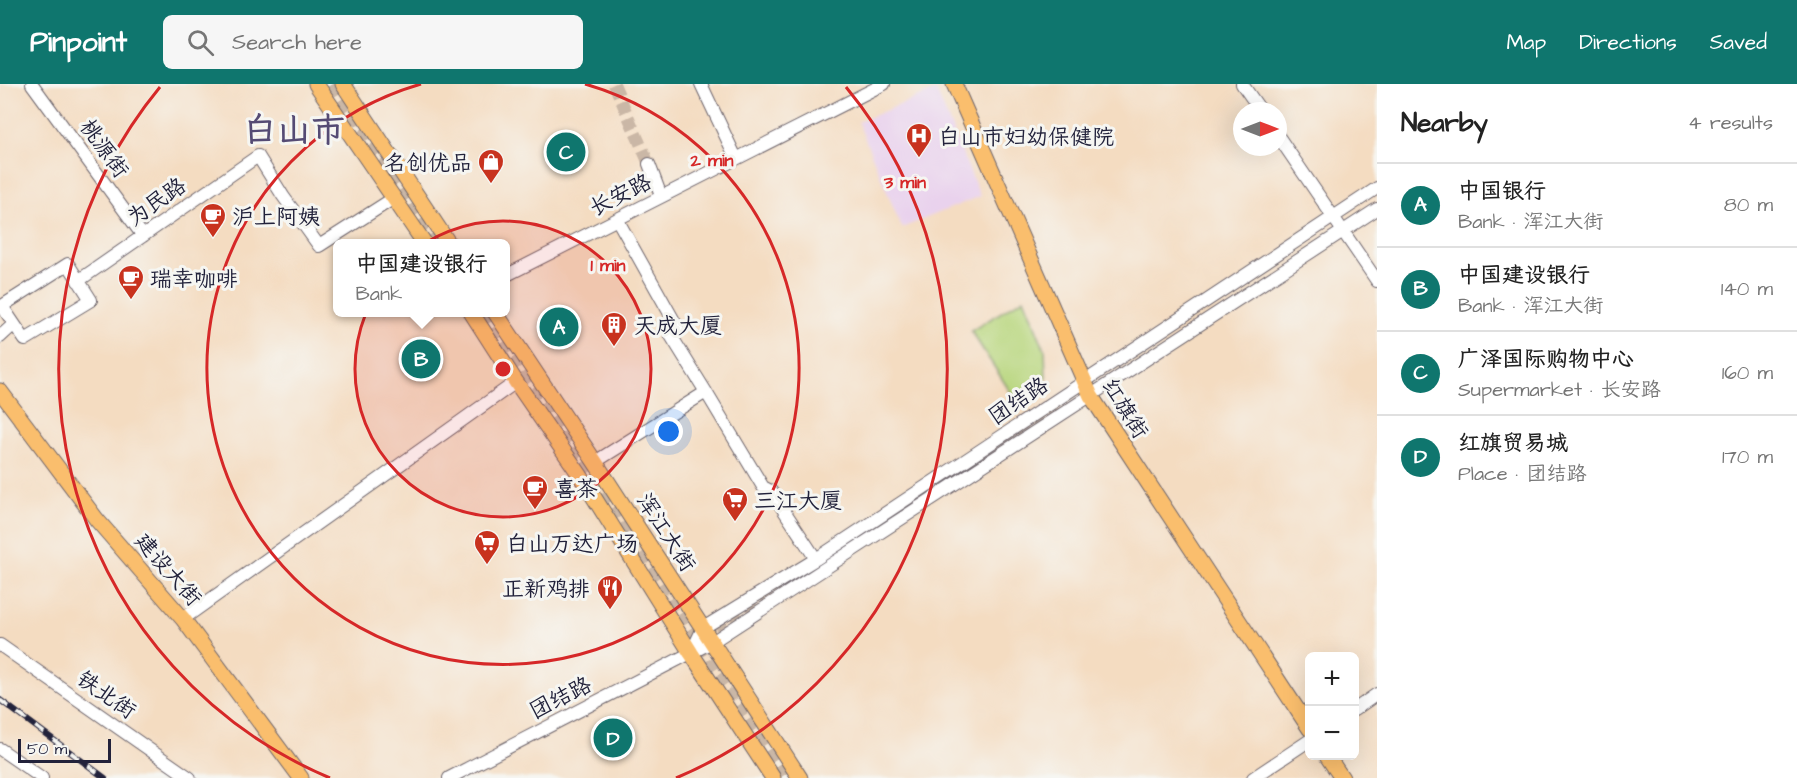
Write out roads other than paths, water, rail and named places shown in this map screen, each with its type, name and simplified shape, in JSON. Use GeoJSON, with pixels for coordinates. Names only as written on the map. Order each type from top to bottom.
{"type":"FeatureCollection","features":[{"type":"Feature","properties":{"kind":"main road"},"geometry":{"type":"LineString","coordinates":[[316,84],[422,239]]}},
{"type":"Feature","properties":{"kind":"main road"},"geometry":{"type":"LineString","coordinates":[[343,84],[446,239]]}},
{"type":"Feature","properties":{"kind":"main road","name":"红旗街"},"geometry":{"type":"LineString","coordinates":[[954,84],[1087,389],[1305,721]]}},
{"type":"Feature","properties":{"kind":"main road","name":"浑江大街"},"geometry":{"type":"LineString","coordinates":[[474,317],[580,475],[690,653],[773,778]]}},
{"type":"Feature","properties":{"kind":"main road","name":"浑江大街"},"geometry":{"type":"LineString","coordinates":[[498,317],[800,778]]}},
{"type":"Feature","properties":{"kind":"main road","name":"建设大街"},"geometry":{"type":"LineString","coordinates":[[0,391],[97,520],[183,619],[301,778]]}},
{"type":"Feature","properties":{"kind":"main road"},"geometry":{"type":"LineString","coordinates":[[1330,760],[1342,778]]}},
{"type":"Feature","properties":{"kind":"street","name":"桃源街"},"geometry":{"type":"LineString","coordinates":[[32,84],[143,236]]}},
{"type":"Feature","properties":{"kind":"street"},"geometry":{"type":"LineString","coordinates":[[701,84],[736,158]]}},
{"type":"Feature","properties":{"kind":"street","name":"长安路"},"geometry":{"type":"LineString","coordinates":[[510,273],[884,84]]}},
{"type":"Feature","properties":{"kind":"street"},"geometry":{"type":"LineString","coordinates":[[1242,84],[1255,102]]}},
{"type":"Feature","properties":{"kind":"street"},"geometry":{"type":"LineString","coordinates":[[1287,149],[1377,281]]}},
{"type":"Feature","properties":{"kind":"street","name":"为民路"},"geometry":{"type":"LineString","coordinates":[[78,281],[258,156],[319,246],[394,198]]}},
{"type":"Feature","properties":{"kind":"street"},"geometry":{"type":"LineString","coordinates":[[649,164],[661,196]]}},
{"type":"Feature","properties":{"kind":"street","name":"团结路"},"geometry":{"type":"LineString","coordinates":[[449,778],[712,642],[1087,389],[1377,188]]}},
{"type":"Feature","properties":{"kind":"street","name":"团结路"},"geometry":{"type":"LineString","coordinates":[[703,628],[1377,208]]}},
{"type":"Feature","properties":{"kind":"street"},"geometry":{"type":"LineString","coordinates":[[617,219],[678,328],[670,334],[763,488],[771,491],[816,559]]}},
{"type":"Feature","properties":{"kind":"street"},"geometry":{"type":"LineString","coordinates":[[68,264],[78,281],[91,300],[25,340],[2,306],[68,264]]}},
{"type":"Feature","properties":{"kind":"street"},"geometry":{"type":"LineString","coordinates":[[0,337],[14,324]]}},
{"type":"Feature","properties":{"kind":"street"},"geometry":{"type":"LineString","coordinates":[[183,619],[516,382]]}},
{"type":"Feature","properties":{"kind":"street"},"geometry":{"type":"LineString","coordinates":[[595,462],[706,392]]}},
{"type":"Feature","properties":{"kind":"street"},"geometry":{"type":"LineString","coordinates":[[690,653],[703,628]]}},
{"type":"Feature","properties":{"kind":"street","name":"铁北街"},"geometry":{"type":"LineString","coordinates":[[0,645],[190,778]]}},
{"type":"Feature","properties":{"kind":"street"},"geometry":{"type":"LineString","coordinates":[[1359,707],[1377,694]]}},
{"type":"Feature","properties":{"kind":"street"},"geometry":{"type":"LineString","coordinates":[[1253,778],[1305,743]]}},
{"type":"Feature","properties":{"kind":"street"},"geometry":{"type":"LineString","coordinates":[[0,748],[42,778]]}},
{"type":"Feature","properties":{"kind":"tunnel"},"geometry":{"type":"LineString","coordinates":[[332,84],[436,239]]}},
{"type":"Feature","properties":{"kind":"tunnel"},"geometry":{"type":"LineString","coordinates":[[614,84],[649,164]]}},
{"type":"Feature","properties":{"kind":"tunnel"},"geometry":{"type":"LineString","coordinates":[[487,317],[788,778]]}},
{"type":"Feature","properties":{"kind":"tunnel"},"geometry":{"type":"LineString","coordinates":[[957,473],[1062,404]]}},
{"type":"Feature","properties":{"kind":"tunnel"},"geometry":{"type":"LineString","coordinates":[[701,640],[812,568]]}},
{"type":"Feature","properties":{"kind":"railway"},"geometry":{"type":"LineString","coordinates":[[0,700],[105,778]]}},
{"type":"Feature","properties":{"kind":"place","name":"广泽国际购物中心"},"geometry":{"type":"Point","coordinates":[566,152]}},
{"type":"Feature","properties":{"kind":"place","name":"白山市妇幼保健院"},"geometry":{"type":"Point","coordinates":[919,159]}},
{"type":"Feature","properties":{"kind":"place","name":"名创优品"},"geometry":{"type":"Point","coordinates":[491,185]}},
{"type":"Feature","properties":{"kind":"place","name":"沪上阿姨"},"geometry":{"type":"Point","coordinates":[213,239]}},
{"type":"Feature","properties":{"kind":"place","name":"瑞幸咖啡"},"geometry":{"type":"Point","coordinates":[131,301]}},
{"type":"Feature","properties":{"kind":"place","name":"中国银行"},"geometry":{"type":"Point","coordinates":[559,327]}},
{"type":"Feature","properties":{"kind":"place","name":"天成大厦"},"geometry":{"type":"Point","coordinates":[614,348]}},
{"type":"Feature","properties":{"kind":"place","name":"中国建设银行"},"geometry":{"type":"Point","coordinates":[421,359]}},
{"type":"Feature","properties":{"kind":"place","name":"喜茶"},"geometry":{"type":"Point","coordinates":[535,511]}},
{"type":"Feature","properties":{"kind":"place","name":"三江大厦"},"geometry":{"type":"Point","coordinates":[735,523]}},
{"type":"Feature","properties":{"kind":"place","name":"白山万达广场"},"geometry":{"type":"Point","coordinates":[487,566]}},
{"type":"Feature","properties":{"kind":"place","name":"正新鸡排"},"geometry":{"type":"Point","coordinates":[610,611]}},
{"type":"Feature","properties":{"kind":"place","name":"红旗贸易城"},"geometry":{"type":"Point","coordinates":[613,738]}},
{"type":"Feature","properties":{"kind":"district","name":"白山市"},"geometry":{"type":"Point","coordinates":[294,129]}}]}
